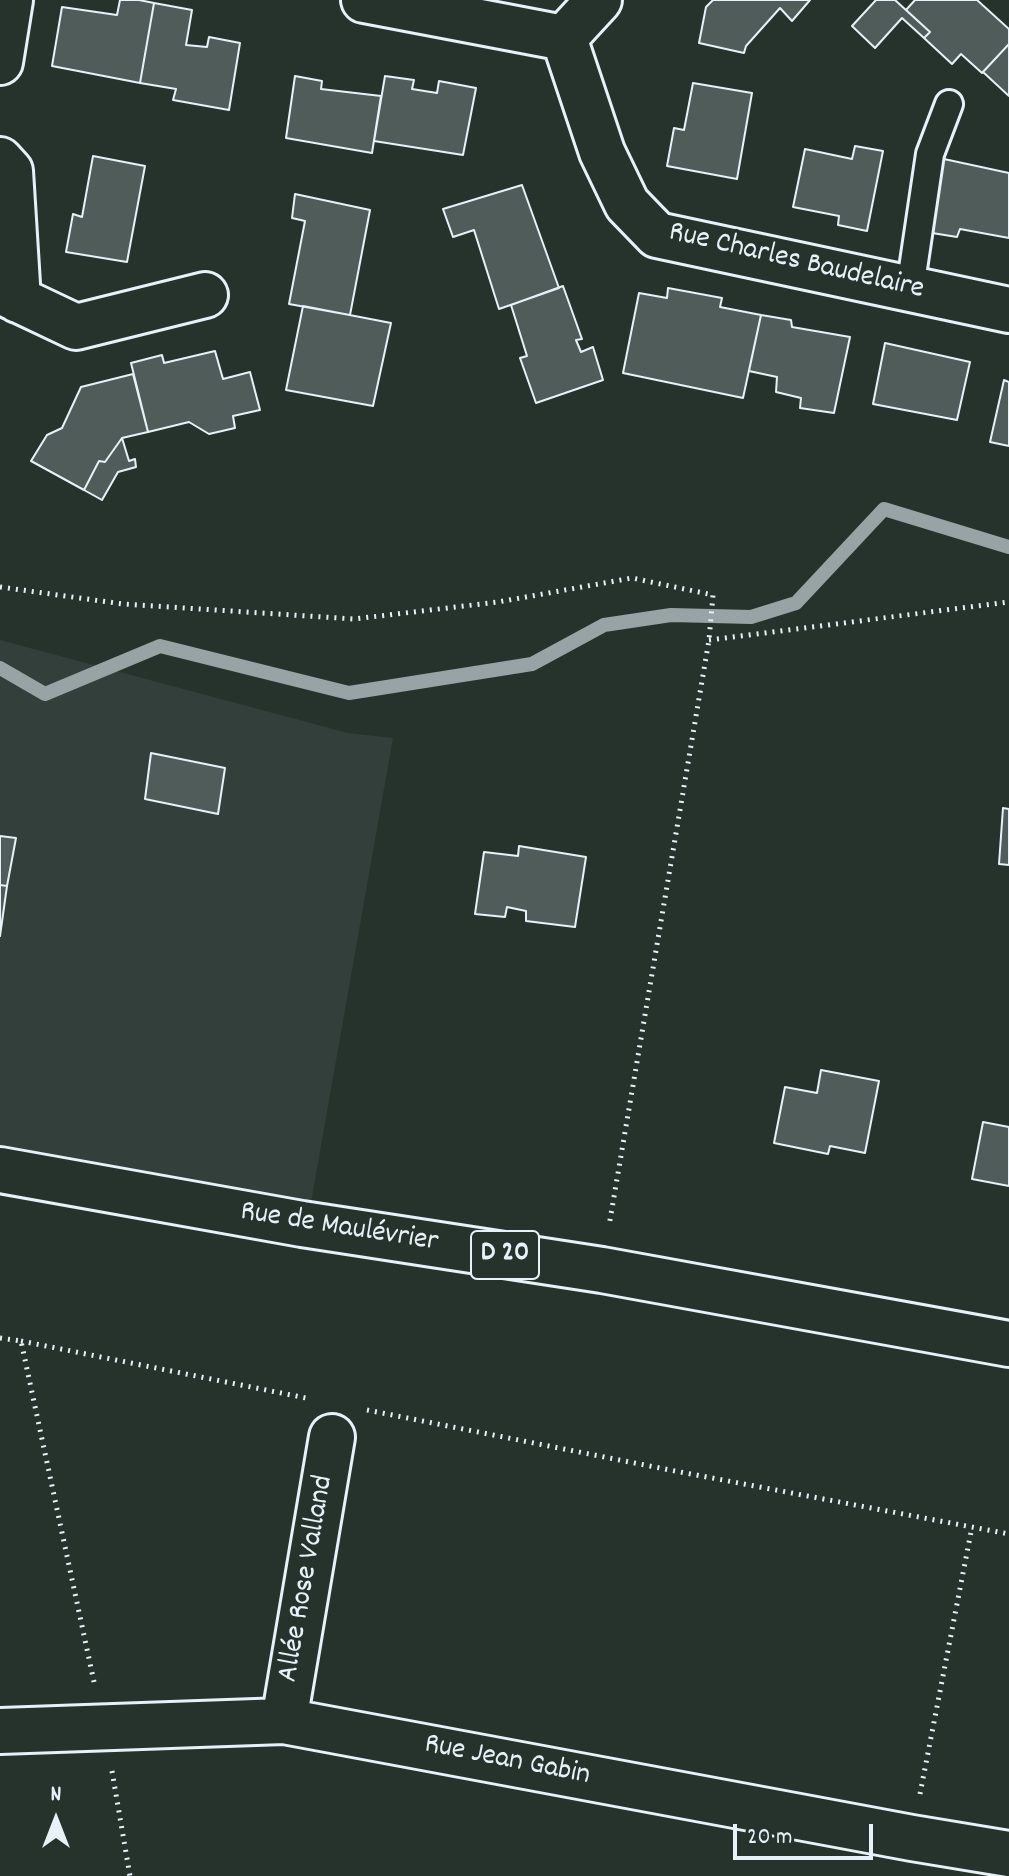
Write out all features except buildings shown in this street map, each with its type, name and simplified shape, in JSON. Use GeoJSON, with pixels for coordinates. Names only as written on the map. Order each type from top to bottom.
{"type":"FeatureCollection","features":[{"type":"Feature","properties":{"kind":"street"},"geometry":{"type":"LineString","coordinates":[[0,62],[10,0]]}},
{"type":"Feature","properties":{"kind":"street"},"geometry":{"type":"LineString","coordinates":[[364,0],[564,38],[599,0]]}},
{"type":"Feature","properties":{"kind":"street","name":"Rue Charles Baudelaire"},"geometry":{"type":"LineString","coordinates":[[564,38],[602,152],[627,204],[657,235],[1009,310]]}},
{"type":"Feature","properties":{"kind":"street"},"geometry":{"type":"LineString","coordinates":[[0,160],[10,171],[9,296],[76,327],[205,295]]}},
{"type":"Feature","properties":{"kind":"street","name":"Rue de Maulévrier"},"geometry":{"type":"LineString","coordinates":[[0,1170],[302,1224],[602,1270],[1009,1344]]}},
{"type":"Feature","properties":{"kind":"street","name":"Allée Rose Valland"},"geometry":{"type":"LineString","coordinates":[[284,1721],[337,1415]]}},
{"type":"Feature","properties":{"kind":"street","name":"Rue Jean Gabin"},"geometry":{"type":"LineString","coordinates":[[0,1731],[284,1721],[1009,1854]]}},
{"type":"Feature","properties":{"kind":"lane"},"geometry":{"type":"LineString","coordinates":[[910,289],[930,154],[949,104]]}},
{"type":"Feature","properties":{"kind":"path"},"geometry":{"type":"LineString","coordinates":[[0,587],[123,604],[354,619],[498,602],[632,578],[713,595],[709,640],[602,1270]]}},
{"type":"Feature","properties":{"kind":"path"},"geometry":{"type":"LineString","coordinates":[[709,640],[1009,602]]}},
{"type":"Feature","properties":{"kind":"path"},"geometry":{"type":"LineString","coordinates":[[0,1338],[337,1415],[659,1468],[1009,1534]]}},
{"type":"Feature","properties":{"kind":"path"},"geometry":{"type":"LineString","coordinates":[[21,1341],[104,1728],[130,1876]]}},
{"type":"Feature","properties":{"kind":"path"},"geometry":{"type":"LineString","coordinates":[[912,1838],[972,1527]]}},
{"type":"Feature","properties":{"kind":"shaded area"},"geometry":{"type":"Polygon","coordinates":[[[0,640],[348,733],[393,738],[304,1242],[0,1182],[0,640]]]}},
{"type":"Feature","properties":{"kind":"waterway"},"geometry":{"type":"LineString","coordinates":[[0,668],[45,694],[160,646],[349,693],[532,664],[604,625],[671,615],[751,617],[796,603],[884,509],[1009,547]]}}]}
